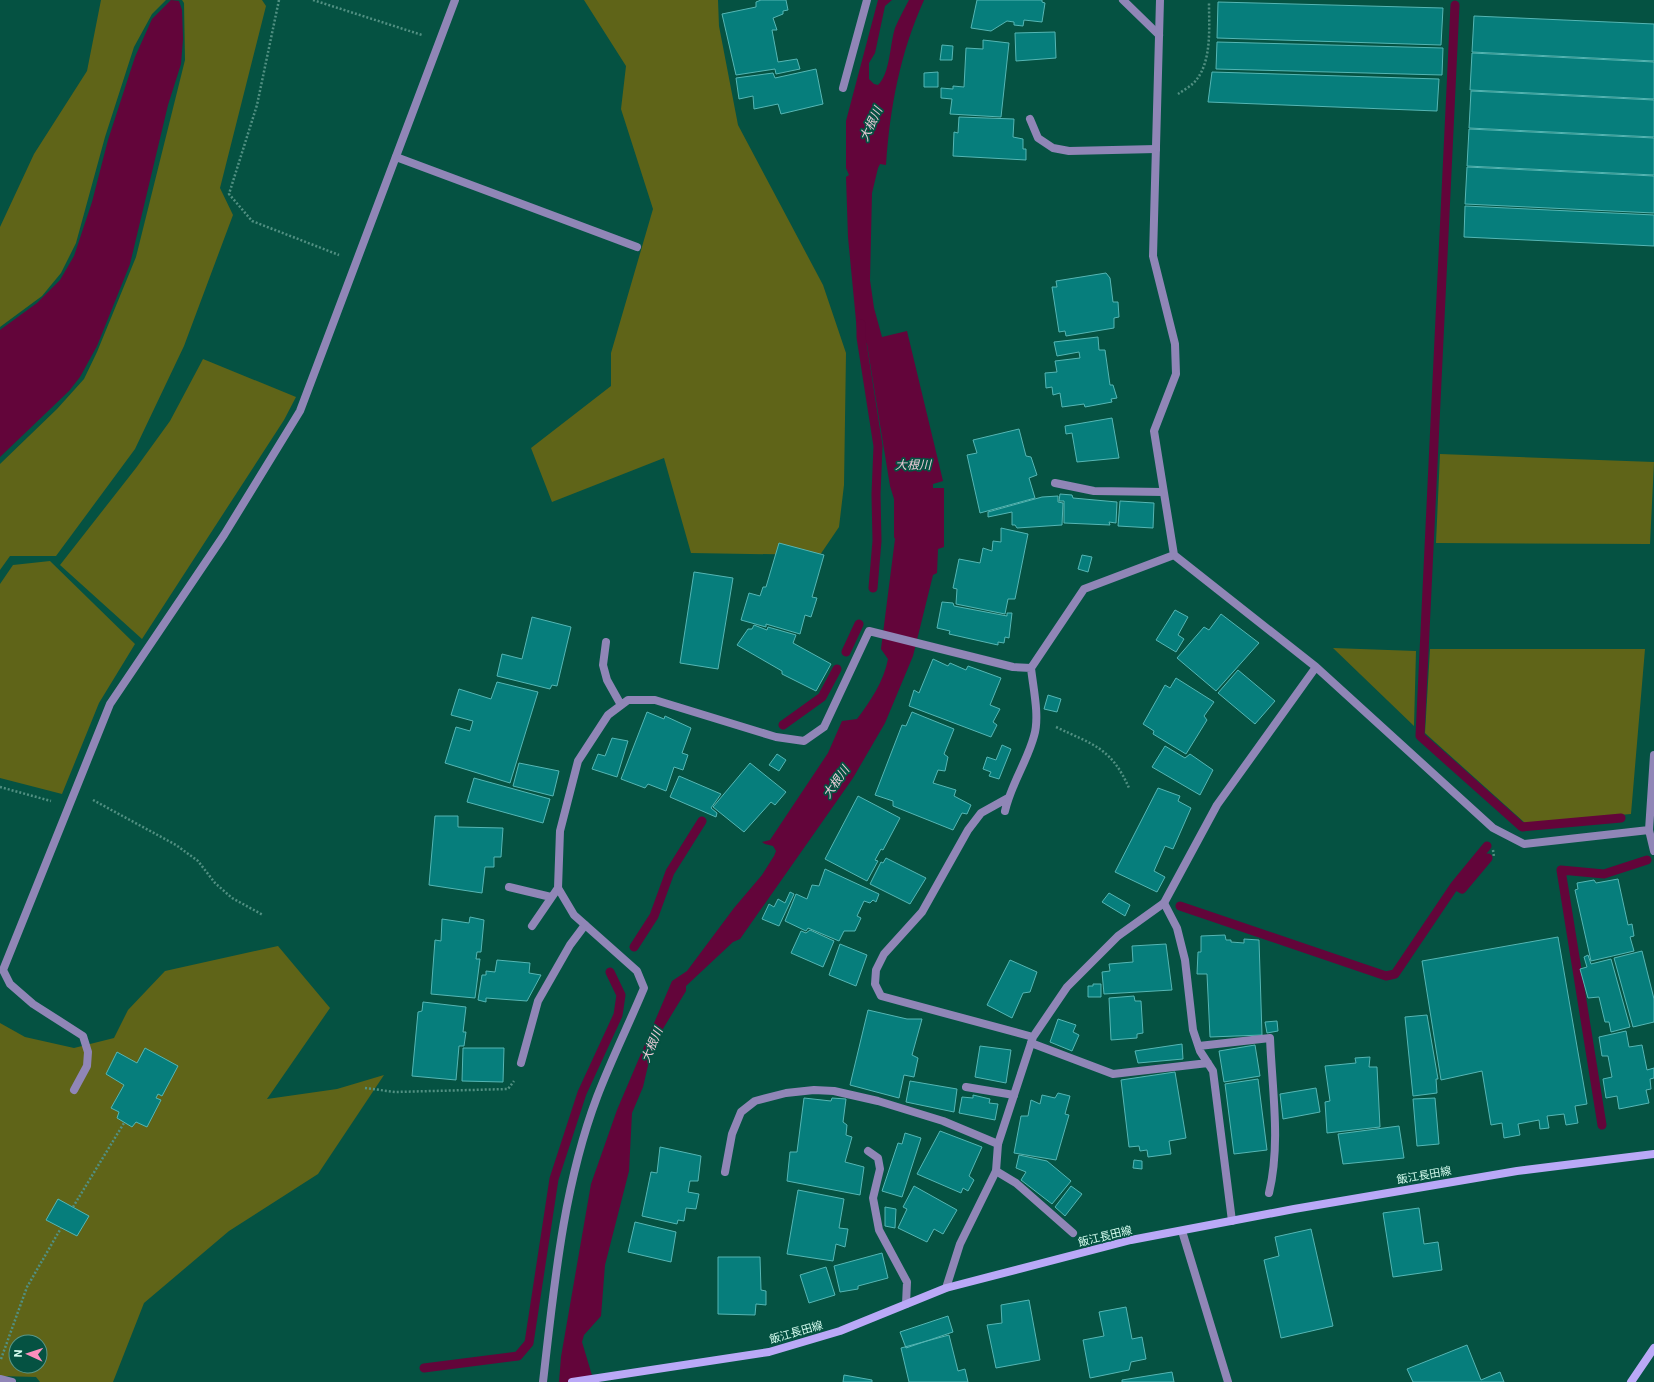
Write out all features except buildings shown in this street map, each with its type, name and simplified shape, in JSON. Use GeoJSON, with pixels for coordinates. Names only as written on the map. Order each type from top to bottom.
{"type":"FeatureCollection","features":[{"type":"Feature","properties":{"kind":"main road","name":"飯江長田線"},"geometry":{"type":"LineString","coordinates":[[572,1382],[614,1379],[769,1352],[840,1331],[946,1288],[1131,1240],[1517,1171],[1654,1154]]}},
{"type":"Feature","properties":{"kind":"main road"},"geometry":{"type":"LineString","coordinates":[[1631,1382],[1654,1348]]}},
{"type":"Feature","properties":{"kind":"street"},"geometry":{"type":"LineString","coordinates":[[74,1090],[87,1066],[88,1052],[83,1036],[34,1004],[10,984],[3,970],[110,704],[224,535],[300,411],[455,0]]}},
{"type":"Feature","properties":{"kind":"street"},"geometry":{"type":"LineString","coordinates":[[843,88],[867,0]]}},
{"type":"Feature","properties":{"kind":"street"},"geometry":{"type":"LineString","coordinates":[[1123,0],[1160,35]]}},
{"type":"Feature","properties":{"kind":"street"},"geometry":{"type":"LineString","coordinates":[[1160,0],[1153,256],[1175,344],[1176,374],[1154,432],[1174,555],[1316,666],[1493,828],[1524,844],[1649,830]]}},
{"type":"Feature","properties":{"kind":"street"},"geometry":{"type":"LineString","coordinates":[[1030,119],[1038,138],[1053,148],[1069,151],[1156,149]]}},
{"type":"Feature","properties":{"kind":"street"},"geometry":{"type":"LineString","coordinates":[[396,157],[637,247]]}},
{"type":"Feature","properties":{"kind":"street"},"geometry":{"type":"LineString","coordinates":[[1055,483],[1094,491],[1163,492]]}},
{"type":"Feature","properties":{"kind":"street"},"geometry":{"type":"LineString","coordinates":[[1005,811],[1008,798],[1035,735],[1031,668],[1084,589],[1174,555]]}},
{"type":"Feature","properties":{"kind":"street"},"geometry":{"type":"LineString","coordinates":[[543,1382],[560,1253],[573,1179],[597,1097],[644,988],[637,971],[574,915],[558,888],[560,831],[578,761],[608,715],[628,700],[655,700],[776,737],[804,741],[824,727],[869,632],[1014,667],[1031,668]]}},
{"type":"Feature","properties":{"kind":"street"},"geometry":{"type":"LineString","coordinates":[[606,642],[603,665],[607,680],[621,706]]}},
{"type":"Feature","properties":{"kind":"street"},"geometry":{"type":"LineString","coordinates":[[946,1288],[960,1244],[996,1171],[998,1144],[1032,1040],[1067,987],[1118,936],[1164,903],[1217,806],[1316,666]]}},
{"type":"Feature","properties":{"kind":"street"},"geometry":{"type":"LineString","coordinates":[[1654,755],[1649,830],[1654,851]]}},
{"type":"Feature","properties":{"kind":"street"},"geometry":{"type":"LineString","coordinates":[[1008,798],[981,813],[972,824],[922,912],[884,954],[876,970],[875,984],[881,996],[1032,1040],[1113,1074],[1208,1063]]}},
{"type":"Feature","properties":{"kind":"street"},"geometry":{"type":"LineString","coordinates":[[509,887],[551,897]]}},
{"type":"Feature","properties":{"kind":"street"},"geometry":{"type":"LineString","coordinates":[[532,926],[558,888]]}},
{"type":"Feature","properties":{"kind":"street"},"geometry":{"type":"LineString","coordinates":[[1164,903],[1177,928],[1185,960],[1193,1030],[1200,1051],[1213,1071],[1232,1221]]}},
{"type":"Feature","properties":{"kind":"street"},"geometry":{"type":"LineString","coordinates":[[521,1063],[538,1001],[570,945],[585,925]]}},
{"type":"Feature","properties":{"kind":"street"},"geometry":{"type":"LineString","coordinates":[[1199,1046],[1270,1038],[1275,1145],[1274,1170],[1269,1193]]}},
{"type":"Feature","properties":{"kind":"street"},"geometry":{"type":"LineString","coordinates":[[966,1087],[1014,1095]]}},
{"type":"Feature","properties":{"kind":"street"},"geometry":{"type":"LineString","coordinates":[[725,1172],[732,1134],[741,1112],[755,1101],[786,1093],[814,1090],[834,1091],[878,1101],[943,1120],[998,1144]]}},
{"type":"Feature","properties":{"kind":"street"},"geometry":{"type":"LineString","coordinates":[[868,1151],[878,1158],[880,1169],[873,1198],[880,1230],[907,1282],[906,1304]]}},
{"type":"Feature","properties":{"kind":"street"},"geometry":{"type":"LineString","coordinates":[[996,1171],[1016,1183],[1073,1233]]}},
{"type":"Feature","properties":{"kind":"street"},"geometry":{"type":"LineString","coordinates":[[1182,1230],[1228,1382]]}},
{"type":"Feature","properties":{"kind":"street"},"geometry":{"type":"LineString","coordinates":[[0,1379],[12,1382]]}},
{"type":"Feature","properties":{"kind":"path"},"geometry":{"type":"LineString","coordinates":[[279,0],[257,105],[229,194],[252,220],[356,262]]}},
{"type":"Feature","properties":{"kind":"path"},"geometry":{"type":"LineString","coordinates":[[313,0],[439,41]]}},
{"type":"Feature","properties":{"kind":"path"},"geometry":{"type":"LineString","coordinates":[[1158,98],[1178,94],[1197,79],[1205,60],[1209,30],[1209,3]]}},
{"type":"Feature","properties":{"kind":"path"},"geometry":{"type":"LineString","coordinates":[[1035,716],[1100,748],[1120,769],[1129,788]]}},
{"type":"Feature","properties":{"kind":"path"},"geometry":{"type":"LineString","coordinates":[[0,787],[69,805]]}},
{"type":"Feature","properties":{"kind":"path"},"geometry":{"type":"LineString","coordinates":[[76,788],[103,807],[176,845],[198,861],[215,883],[232,898],[263,915]]}},
{"type":"Feature","properties":{"kind":"path"},"geometry":{"type":"LineString","coordinates":[[365,1088],[395,1092],[508,1089],[514,1082],[521,1063]]}},
{"type":"Feature","properties":{"kind":"path"},"geometry":{"type":"LineString","coordinates":[[73,1207],[124,1123]]}},
{"type":"Feature","properties":{"kind":"path"},"geometry":{"type":"LineString","coordinates":[[0,1362],[26,1287],[61,1228]]}},
{"type":"Feature","properties":{"kind":"green space"},"geometry":{"type":"Polygon","coordinates":[[[101,0],[166,0],[152,14],[134,47],[105,137],[76,243],[61,273],[42,296],[0,327],[0,227],[34,154],[87,71],[101,0]]]}},
{"type":"Feature","properties":{"kind":"green space"},"geometry":{"type":"Polygon","coordinates":[[[182,0],[262,0],[266,6],[220,188],[233,215],[184,346],[135,449],[56,556],[10,556],[0,570],[0,464],[57,409],[84,379],[97,352],[136,257],[185,60],[184,3],[182,0]]]}},
{"type":"Feature","properties":{"kind":"green space"},"geometry":{"type":"Polygon","coordinates":[[[584,0],[718,0],[719,26],[738,125],[823,285],[846,353],[844,485],[839,527],[820,555],[691,553],[664,458],[552,502],[531,448],[611,386],[611,353],[653,209],[621,109],[626,66],[584,0]]]}},
{"type":"Feature","properties":{"kind":"green space"},"geometry":{"type":"Polygon","coordinates":[[[203,359],[296,397],[284,420],[142,639],[60,565],[136,468],[170,421],[203,359]]]}},
{"type":"Feature","properties":{"kind":"green space"},"geometry":{"type":"Polygon","coordinates":[[[1440,454],[1654,462],[1650,544],[1436,543],[1440,454]]]}},
{"type":"Feature","properties":{"kind":"green space"},"geometry":{"type":"Polygon","coordinates":[[[50,561],[135,644],[99,703],[62,794],[0,778],[0,584],[13,565],[50,561]]]}},
{"type":"Feature","properties":{"kind":"green space"},"geometry":{"type":"Polygon","coordinates":[[[1333,648],[1416,651],[1414,726],[1333,648]]]}},
{"type":"Feature","properties":{"kind":"green space"},"geometry":{"type":"Polygon","coordinates":[[[1430,649],[1645,649],[1631,814],[1525,823],[1425,733],[1430,649]]]}},
{"type":"Feature","properties":{"kind":"green space"},"geometry":{"type":"Polygon","coordinates":[[[278,946],[330,1008],[267,1099],[337,1089],[384,1075],[318,1174],[229,1231],[144,1303],[113,1382],[40,1382],[36,1377],[0,1376],[0,1023],[25,1037],[74,1048],[114,1038],[128,1010],[165,971],[278,946]]]}},
{"type":"Feature","properties":{"kind":"water"},"geometry":{"type":"Polygon","coordinates":[[[171,0],[179,1],[182,10],[183,39],[181,64],[168,105],[130,264],[97,346],[80,377],[69,391],[0,457],[0,330],[37,303],[60,280],[74,256],[92,202],[108,140],[135,57],[152,19],[171,0]]]}},
{"type":"Feature","properties":{"kind":"water","name":"大根川"},"geometry":{"type":"Polygon","coordinates":[[[878,0],[892,0],[885,6],[875,53],[869,63],[869,79],[874,84],[878,85],[885,74],[895,28],[907,3],[909,0],[924,0],[908,40],[902,60],[893,101],[886,165],[880,164],[878,168],[872,193],[870,280],[874,308],[882,337],[907,331],[943,481],[933,484],[933,488],[944,488],[944,547],[938,549],[937,573],[933,575],[913,656],[885,723],[853,778],[740,939],[733,942],[686,986],[686,991],[661,1032],[650,1057],[643,1087],[632,1113],[629,1171],[605,1265],[601,1316],[584,1335],[582,1342],[594,1382],[559,1382],[561,1357],[591,1184],[617,1110],[672,981],[687,971],[734,908],[762,875],[776,851],[773,846],[762,842],[770,840],[828,753],[842,721],[857,719],[867,706],[880,683],[888,659],[881,649],[895,539],[894,499],[890,486],[867,344],[857,331],[848,237],[846,177],[849,175],[846,168],[846,121],[878,0]]]}},
{"type":"Feature","properties":{"kind":"waterway"},"geometry":{"type":"LineString","coordinates":[[1455,5],[1420,736],[1522,827],[1621,818]]}},
{"type":"Feature","properties":{"kind":"waterway"},"geometry":{"type":"LineString","coordinates":[[861,324],[861,337],[878,446],[876,494],[877,541],[873,588]]}},
{"type":"Feature","properties":{"kind":"waterway"},"geometry":{"type":"LineString","coordinates":[[846,652],[859,624]]}},
{"type":"Feature","properties":{"kind":"waterway"},"geometry":{"type":"LineString","coordinates":[[783,725],[822,697],[837,669]]}},
{"type":"Feature","properties":{"kind":"waterway"},"geometry":{"type":"LineString","coordinates":[[634,947],[654,916],[670,872],[702,821]]}},
{"type":"Feature","properties":{"kind":"waterway"},"geometry":{"type":"LineString","coordinates":[[1180,906],[1386,976],[1395,974],[1455,885],[1487,846]]}},
{"type":"Feature","properties":{"kind":"waterway"},"geometry":{"type":"LineString","coordinates":[[1455,885],[1462,889],[1488,858]]}},
{"type":"Feature","properties":{"kind":"waterway"},"geometry":{"type":"LineString","coordinates":[[1602,1125],[1561,870],[1604,874],[1647,860]]}},
{"type":"Feature","properties":{"kind":"waterway"},"geometry":{"type":"LineString","coordinates":[[424,1368],[518,1356],[529,1343],[554,1179],[582,1093],[618,1015],[621,995],[610,972]]}}]}
